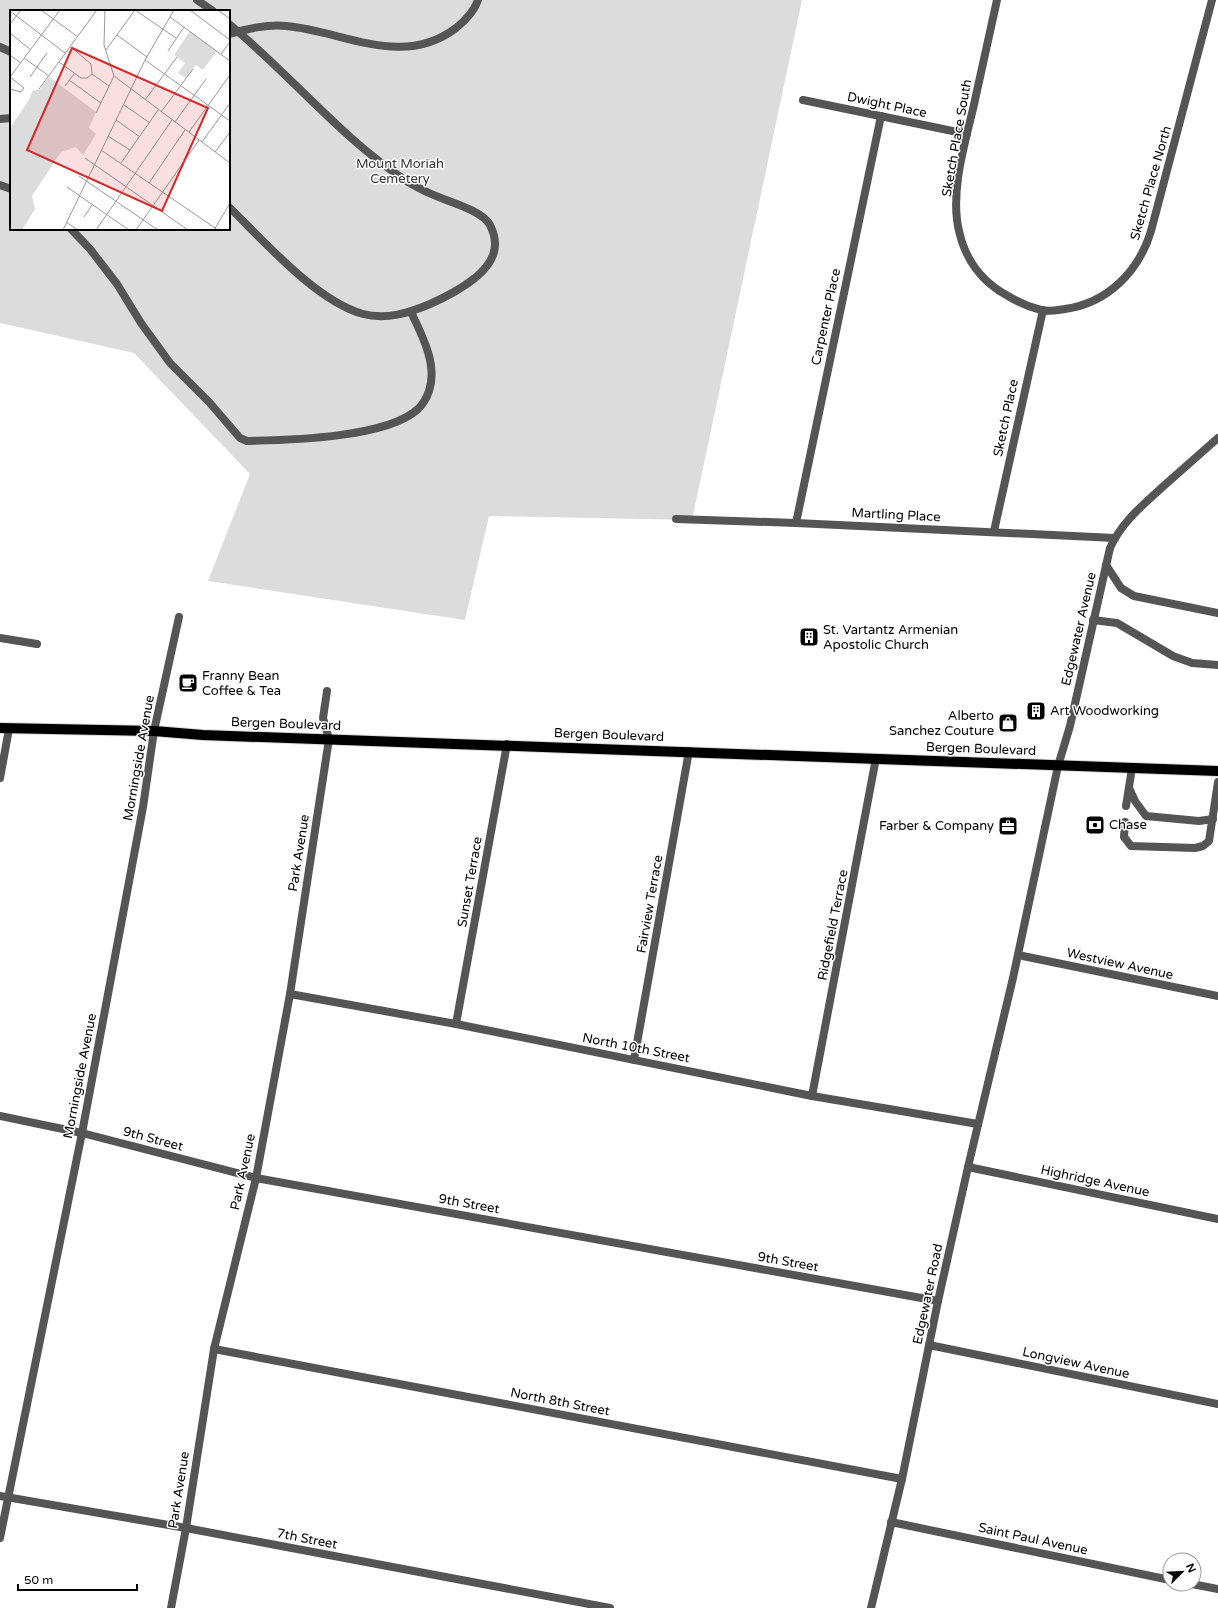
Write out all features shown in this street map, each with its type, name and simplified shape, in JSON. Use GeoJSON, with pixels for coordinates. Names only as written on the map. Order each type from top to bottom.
{"type":"FeatureCollection","features":[{"type":"Feature","properties":{"kind":"main road","name":"Bergen Boulevard"},"geometry":{"type":"LineString","coordinates":[[5,728],[154,731],[1218,771]]}},
{"type":"Feature","properties":{"kind":"street"},"geometry":{"type":"LineString","coordinates":[[197,0],[212,10]]}},
{"type":"Feature","properties":{"kind":"street"},"geometry":{"type":"LineString","coordinates":[[230,34],[266,26],[285,26],[305,28],[381,46],[418,45],[436,40],[461,23],[476,7],[478,0]]}},
{"type":"Feature","properties":{"kind":"street","name":"Sketch Place South"},"geometry":{"type":"LineString","coordinates":[[997,0],[967,134],[957,192],[956,213],[962,245],[972,264],[984,279],[1021,303],[1042,310]]}},
{"type":"Feature","properties":{"kind":"street","name":"Sketch Place North"},"geometry":{"type":"LineString","coordinates":[[1042,310],[1074,307],[1093,301],[1112,290],[1126,277],[1138,262],[1151,230],[1212,0]]}},
{"type":"Feature","properties":{"kind":"street"},"geometry":{"type":"LineString","coordinates":[[230,25],[339,128],[379,162],[423,190],[480,215],[488,222],[496,242],[495,253],[489,265],[464,287],[411,312],[395,316],[363,314],[327,296],[293,268],[230,207]]}},
{"type":"Feature","properties":{"kind":"street"},"geometry":{"type":"LineString","coordinates":[[0,47],[10,52]]}},
{"type":"Feature","properties":{"kind":"street","name":"Dwight Place"},"geometry":{"type":"LineString","coordinates":[[803,100],[967,134]]}},
{"type":"Feature","properties":{"kind":"street","name":"Carpenter Place"},"geometry":{"type":"LineString","coordinates":[[796,523],[881,116]]}},
{"type":"Feature","properties":{"kind":"street"},"geometry":{"type":"LineString","coordinates":[[0,119],[10,118]]}},
{"type":"Feature","properties":{"kind":"street"},"geometry":{"type":"LineString","coordinates":[[0,185],[10,190]]}},
{"type":"Feature","properties":{"kind":"street"},"geometry":{"type":"LineString","coordinates":[[72,230],[90,249],[117,284],[141,323],[170,363],[209,402],[240,438],[247,441],[301,439],[350,433],[392,423],[419,409],[430,390],[431,377],[429,359],[424,340],[411,312]]}},
{"type":"Feature","properties":{"kind":"street","name":"Sketch Place"},"geometry":{"type":"LineString","coordinates":[[994,532],[1042,310]]}},
{"type":"Feature","properties":{"kind":"street","name":"Edgewater Avenue"},"geometry":{"type":"LineString","coordinates":[[1011,985],[1058,766],[1070,726],[1106,565],[1115,538],[1137,510],[1218,438]]}},
{"type":"Feature","properties":{"kind":"street","name":"Martling Place"},"geometry":{"type":"LineString","coordinates":[[676,519],[1115,538]]}},
{"type":"Feature","properties":{"kind":"street"},"geometry":{"type":"LineString","coordinates":[[1106,565],[1121,588],[1134,596],[1218,613]]}},
{"type":"Feature","properties":{"kind":"street","name":"Morningside Avenue"},"geometry":{"type":"LineString","coordinates":[[0,1538],[4,1497],[82,1133],[141,815],[154,731],[179,617]]}},
{"type":"Feature","properties":{"kind":"street"},"geometry":{"type":"LineString","coordinates":[[1093,620],[1117,623],[1173,656],[1192,663],[1218,666]]}},
{"type":"Feature","properties":{"kind":"street"},"geometry":{"type":"LineString","coordinates":[[0,638],[37,644]]}},
{"type":"Feature","properties":{"kind":"street","name":"Park Avenue"},"geometry":{"type":"LineString","coordinates":[[171,1608],[186,1528],[214,1349],[256,1178],[290,994],[328,738],[324,718],[327,691]]}},
{"type":"Feature","properties":{"kind":"street"},"geometry":{"type":"LineString","coordinates":[[0,778],[5,728]]}},
{"type":"Feature","properties":{"kind":"street","name":"Sunset Terrace"},"geometry":{"type":"LineString","coordinates":[[456,1024],[507,744]]}},
{"type":"Feature","properties":{"kind":"street","name":"Fairview Terrace"},"geometry":{"type":"LineString","coordinates":[[634,1060],[689,751]]}},
{"type":"Feature","properties":{"kind":"street","name":"Ridgefield Terrace"},"geometry":{"type":"LineString","coordinates":[[812,1096],[876,758]]}},
{"type":"Feature","properties":{"kind":"street"},"geometry":{"type":"LineString","coordinates":[[1126,806],[1132,768]]}},
{"type":"Feature","properties":{"kind":"street"},"geometry":{"type":"LineString","coordinates":[[1125,822],[1124,837],[1131,846],[1195,848],[1203,846],[1209,841],[1218,782]]}},
{"type":"Feature","properties":{"kind":"street"},"geometry":{"type":"LineString","coordinates":[[1129,788],[1134,801],[1146,816],[1199,821],[1213,820]]}},
{"type":"Feature","properties":{"kind":"street","name":"Westview Avenue"},"geometry":{"type":"LineString","coordinates":[[1018,955],[1218,996]]}},
{"type":"Feature","properties":{"kind":"street","name":"Edgewater Road"},"geometry":{"type":"LineString","coordinates":[[871,1608],[902,1479],[938,1301],[968,1167],[1011,985]]}},
{"type":"Feature","properties":{"kind":"street","name":"North 10th Street"},"geometry":{"type":"LineString","coordinates":[[290,994],[456,1024],[812,1096],[978,1124]]}},
{"type":"Feature","properties":{"kind":"street","name":"9th Street"},"geometry":{"type":"LineString","coordinates":[[0,1116],[82,1133],[256,1178],[938,1301]]}},
{"type":"Feature","properties":{"kind":"street","name":"Highridge Avenue"},"geometry":{"type":"LineString","coordinates":[[968,1167],[1218,1219]]}},
{"type":"Feature","properties":{"kind":"street","name":"Longview Avenue"},"geometry":{"type":"LineString","coordinates":[[929,1345],[1218,1404]]}},
{"type":"Feature","properties":{"kind":"street","name":"North 8th Street"},"geometry":{"type":"LineString","coordinates":[[214,1349],[902,1479]]}},
{"type":"Feature","properties":{"kind":"street","name":"7th Street"},"geometry":{"type":"LineString","coordinates":[[4,1497],[186,1528],[610,1608]]}},
{"type":"Feature","properties":{"kind":"street","name":"Saint Paul Avenue"},"geometry":{"type":"LineString","coordinates":[[891,1522],[1162,1578]]}},
{"type":"Feature","properties":{"kind":"street"},"geometry":{"type":"LineString","coordinates":[[1202,1586],[1218,1589]]}},
{"type":"Feature","properties":{"kind":"green space","name":"Mount Moriah Cemetery"},"geometry":{"type":"Polygon","coordinates":[[[0,0],[802,0],[692,520],[489,516],[465,620],[208,581],[250,474],[134,353],[0,323],[0,0]]]}},
{"type":"Feature","properties":{"kind":"place","name":"St. Vartantz Armenian Apostolic Church"},"geometry":{"type":"Point","coordinates":[809,637]}},
{"type":"Feature","properties":{"kind":"place","name":"Franny Bean Coffee & Tea"},"geometry":{"type":"Point","coordinates":[188,683]}},
{"type":"Feature","properties":{"kind":"place","name":"Art Woodworking"},"geometry":{"type":"Point","coordinates":[1036,711]}},
{"type":"Feature","properties":{"kind":"place","name":"Alberto Sanchez Couture"},"geometry":{"type":"Point","coordinates":[1008,723]}},
{"type":"Feature","properties":{"kind":"place","name":"Chase"},"geometry":{"type":"Point","coordinates":[1095,825]}},
{"type":"Feature","properties":{"kind":"place","name":"Farber & Company"},"geometry":{"type":"Point","coordinates":[1008,826]}}]}
